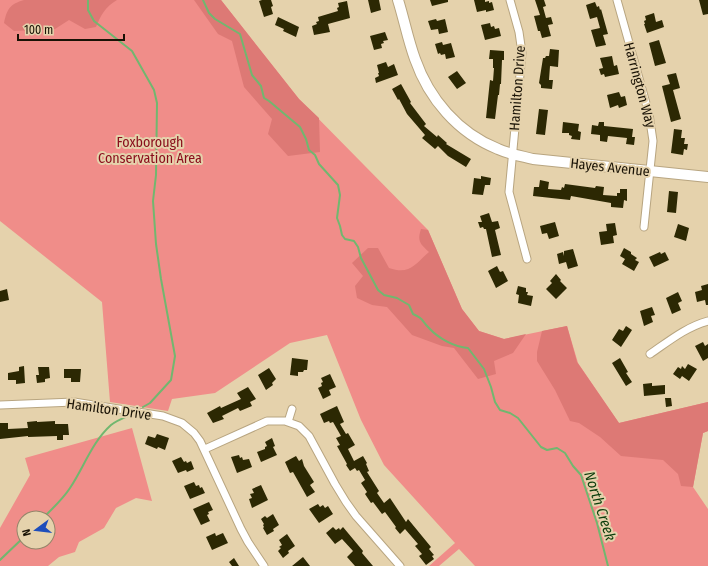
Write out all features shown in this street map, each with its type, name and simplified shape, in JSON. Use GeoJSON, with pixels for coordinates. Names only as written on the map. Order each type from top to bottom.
{"type":"FeatureCollection","features":[{"type":"Feature","properties":{"kind":"street","name":"Hayes Avenue"},"geometry":{"type":"LineString","coordinates":[[398,0],[415,59],[428,89],[442,107],[464,129],[497,148],[512,154],[533,159],[708,176]]}},
{"type":"Feature","properties":{"kind":"street","name":"Hamilton Drive"},"geometry":{"type":"LineString","coordinates":[[510,0],[519,32],[522,53],[509,192],[527,259]]}},
{"type":"Feature","properties":{"kind":"street","name":"Harrington Way"},"geometry":{"type":"LineString","coordinates":[[617,0],[652,125],[654,140],[649,170],[644,228]]}},
{"type":"Feature","properties":{"kind":"street"},"geometry":{"type":"LineString","coordinates":[[650,354],[682,332],[708,320]]}},
{"type":"Feature","properties":{"kind":"street","name":"Hamilton Drive"},"geometry":{"type":"LineString","coordinates":[[0,405],[74,402],[168,417],[176,420],[189,428],[200,440],[241,529],[264,566]]}},
{"type":"Feature","properties":{"kind":"street"},"geometry":{"type":"LineString","coordinates":[[288,422],[292,409]]}},
{"type":"Feature","properties":{"kind":"street"},"geometry":{"type":"LineString","coordinates":[[205,449],[267,421],[275,420],[288,422],[299,426],[309,436],[335,484],[356,516],[400,566]]}},
{"type":"Feature","properties":{"kind":"green space","name":"Foxborough Conservation Area"},"geometry":{"type":"Polygon","coordinates":[[[0,0],[221,0],[299,99],[428,230],[462,309],[479,331],[504,339],[567,326],[578,363],[619,423],[708,402],[708,431],[703,433],[693,487],[708,509],[708,566],[475,566],[459,549],[439,566],[429,566],[455,543],[384,465],[361,420],[327,335],[290,343],[215,393],[172,399],[168,411],[110,402],[102,302],[0,221],[0,0]]]}},
{"type":"Feature","properties":{"kind":"green space"},"geometry":{"type":"Polygon","coordinates":[[[132,428],[152,501],[136,498],[116,508],[104,528],[79,542],[75,552],[59,557],[48,566],[0,566],[0,528],[30,475],[25,458],[132,428]]]}},
{"type":"Feature","properties":{"kind":"shaded area"},"geometry":{"type":"Polygon","coordinates":[[[24,0],[117,0],[109,5],[96,27],[85,29],[69,20],[55,29],[14,31],[4,23],[6,14],[12,5],[24,0]]]}},
{"type":"Feature","properties":{"kind":"shaded area"},"geometry":{"type":"Polygon","coordinates":[[[194,0],[221,0],[299,99],[319,118],[320,152],[288,156],[268,134],[272,119],[244,87],[232,41],[218,34],[194,0]]]}},
{"type":"Feature","properties":{"kind":"shaded area"},"geometry":{"type":"Polygon","coordinates":[[[421,229],[428,230],[462,309],[479,331],[504,339],[526,334],[513,353],[494,361],[496,374],[478,379],[454,348],[442,346],[412,335],[387,307],[372,305],[357,298],[355,286],[363,276],[352,263],[368,248],[378,248],[389,268],[402,270],[411,268],[429,252],[420,242],[419,237],[421,229]]]}},
{"type":"Feature","properties":{"kind":"shaded area"},"geometry":{"type":"Polygon","coordinates":[[[567,326],[577,362],[619,423],[708,402],[708,431],[703,433],[693,487],[681,486],[678,474],[663,460],[621,456],[600,437],[579,423],[570,421],[555,390],[537,361],[537,352],[542,331],[567,326]]]}},
{"type":"Feature","properties":{"kind":"building"},"geometry":{"type":"Polygon","coordinates":[[[271,0],[273,14],[264,17],[259,1],[271,0]]]}},
{"type":"Feature","properties":{"kind":"building"},"geometry":{"type":"Polygon","coordinates":[[[368,0],[379,0],[381,10],[371,13],[368,0]]]}},
{"type":"Feature","properties":{"kind":"building"},"geometry":{"type":"Polygon","coordinates":[[[430,0],[448,0],[448,2],[432,6],[430,0]]]}},
{"type":"Feature","properties":{"kind":"building"},"geometry":{"type":"Polygon","coordinates":[[[474,0],[485,0],[485,2],[489,1],[489,3],[492,2],[494,10],[477,12],[474,0]]]}},
{"type":"Feature","properties":{"kind":"building"},"geometry":{"type":"Polygon","coordinates":[[[535,0],[544,0],[546,6],[543,7],[546,18],[551,17],[553,24],[548,25],[551,36],[542,38],[540,31],[538,31],[534,16],[540,15],[535,0]]]}},
{"type":"Feature","properties":{"kind":"building"},"geometry":{"type":"Polygon","coordinates":[[[699,0],[708,0],[708,14],[703,15],[699,0]]]}},
{"type":"Feature","properties":{"kind":"building"},"geometry":{"type":"Polygon","coordinates":[[[347,1],[350,18],[328,24],[330,32],[314,35],[312,26],[317,24],[316,22],[319,21],[318,17],[338,11],[338,3],[347,1]]]}},
{"type":"Feature","properties":{"kind":"building"},"geometry":{"type":"Polygon","coordinates":[[[595,2],[597,7],[599,6],[600,10],[601,9],[608,34],[603,35],[606,45],[596,47],[591,30],[600,28],[597,17],[590,19],[586,5],[595,2]]]}},
{"type":"Feature","properties":{"kind":"building"},"geometry":{"type":"Polygon","coordinates":[[[654,13],[656,22],[662,20],[664,27],[647,33],[644,24],[644,21],[646,20],[645,16],[654,13]]]}},
{"type":"Feature","properties":{"kind":"building"},"geometry":{"type":"Polygon","coordinates":[[[278,17],[299,27],[296,37],[283,31],[284,29],[275,25],[278,17]]]}},
{"type":"Feature","properties":{"kind":"building"},"geometry":{"type":"Polygon","coordinates":[[[436,19],[437,21],[445,19],[448,32],[439,34],[438,29],[431,30],[428,21],[436,19]]]}},
{"type":"Feature","properties":{"kind":"building"},"geometry":{"type":"Polygon","coordinates":[[[490,23],[491,27],[494,26],[495,29],[499,28],[501,36],[485,40],[481,25],[490,23]]]}},
{"type":"Feature","properties":{"kind":"building"},"geometry":{"type":"Polygon","coordinates":[[[385,32],[388,40],[383,41],[384,43],[381,44],[382,48],[374,50],[370,36],[385,32]]]}},
{"type":"Feature","properties":{"kind":"building"},"geometry":{"type":"Polygon","coordinates":[[[659,40],[666,63],[655,66],[649,43],[659,40]]]}},
{"type":"Feature","properties":{"kind":"building"},"geometry":{"type":"Polygon","coordinates":[[[442,42],[443,45],[451,43],[455,57],[446,59],[445,54],[438,54],[435,44],[442,42]]]}},
{"type":"Feature","properties":{"kind":"building"},"geometry":{"type":"Polygon","coordinates":[[[550,49],[559,50],[558,67],[550,66],[549,80],[553,80],[552,89],[541,88],[539,83],[543,58],[549,56],[550,49]]]}},
{"type":"Feature","properties":{"kind":"building"},"geometry":{"type":"Polygon","coordinates":[[[490,50],[504,51],[501,84],[495,119],[486,118],[490,80],[493,81],[494,68],[493,59],[489,59],[490,50]]]}},
{"type":"Feature","properties":{"kind":"building"},"geometry":{"type":"Polygon","coordinates":[[[612,56],[614,66],[617,65],[619,74],[605,77],[604,74],[601,75],[599,69],[603,68],[600,58],[612,56]]]}},
{"type":"Feature","properties":{"kind":"building"},"geometry":{"type":"Polygon","coordinates":[[[386,62],[388,67],[394,64],[398,75],[376,83],[375,78],[379,76],[377,65],[386,62]]]}},
{"type":"Feature","properties":{"kind":"building"},"geometry":{"type":"Polygon","coordinates":[[[457,71],[466,83],[457,89],[448,77],[457,71]]]}},
{"type":"Feature","properties":{"kind":"building"},"geometry":{"type":"Polygon","coordinates":[[[676,73],[680,88],[673,90],[681,119],[671,122],[662,86],[670,84],[667,75],[676,73]]]}},
{"type":"Feature","properties":{"kind":"building"},"geometry":{"type":"Polygon","coordinates":[[[401,84],[411,102],[410,103],[426,124],[424,126],[437,137],[438,135],[447,143],[446,144],[471,159],[466,167],[448,156],[438,146],[435,149],[422,138],[425,135],[407,114],[392,89],[401,84]]]}},
{"type":"Feature","properties":{"kind":"building"},"geometry":{"type":"Polygon","coordinates":[[[619,92],[621,97],[625,96],[627,105],[619,108],[618,105],[610,108],[607,95],[619,92]]]}},
{"type":"Feature","properties":{"kind":"building"},"geometry":{"type":"Polygon","coordinates":[[[539,109],[548,110],[545,135],[536,134],[539,109]]]}},
{"type":"Feature","properties":{"kind":"building"},"geometry":{"type":"Polygon","coordinates":[[[563,122],[579,124],[578,131],[581,132],[580,140],[571,139],[572,136],[569,135],[569,133],[562,133],[563,122]]]}},
{"type":"Feature","properties":{"kind":"building"},"geometry":{"type":"Polygon","coordinates":[[[599,122],[604,122],[604,126],[633,129],[632,137],[635,137],[634,145],[626,144],[627,138],[608,136],[607,142],[600,141],[600,135],[591,134],[592,125],[598,126],[599,122]]]}},
{"type":"Feature","properties":{"kind":"building"},"geometry":{"type":"Polygon","coordinates":[[[674,129],[682,130],[681,138],[685,138],[684,144],[688,144],[687,150],[684,149],[683,155],[671,153],[674,129]]]}},
{"type":"Feature","properties":{"kind":"building"},"geometry":{"type":"Polygon","coordinates":[[[481,176],[491,178],[490,185],[485,185],[483,195],[472,194],[474,178],[481,179],[481,176]]]}},
{"type":"Feature","properties":{"kind":"building"},"geometry":{"type":"Polygon","coordinates":[[[540,180],[549,182],[548,189],[561,190],[562,187],[564,188],[565,184],[595,188],[596,186],[604,187],[603,195],[617,196],[617,193],[620,193],[620,189],[627,189],[627,201],[624,200],[623,208],[611,207],[611,203],[571,196],[570,200],[533,196],[534,187],[539,187],[540,180]]]}},
{"type":"Feature","properties":{"kind":"building"},"geometry":{"type":"Polygon","coordinates":[[[669,191],[678,192],[676,213],[667,212],[669,191]]]}},
{"type":"Feature","properties":{"kind":"building"},"geometry":{"type":"Polygon","coordinates":[[[489,213],[492,222],[498,221],[500,228],[495,230],[501,255],[492,257],[486,229],[483,227],[480,228],[478,222],[482,222],[480,216],[489,213]]]}},
{"type":"Feature","properties":{"kind":"building"},"geometry":{"type":"Polygon","coordinates":[[[555,222],[559,236],[549,239],[547,233],[542,234],[540,226],[555,222]]]}},
{"type":"Feature","properties":{"kind":"building"},"geometry":{"type":"Polygon","coordinates":[[[615,223],[617,235],[613,236],[614,243],[601,245],[599,232],[607,231],[606,224],[615,223]]]}},
{"type":"Feature","properties":{"kind":"building"},"geometry":{"type":"Polygon","coordinates":[[[678,224],[689,228],[686,241],[674,237],[678,224]]]}},
{"type":"Feature","properties":{"kind":"building"},"geometry":{"type":"Polygon","coordinates":[[[624,248],[631,252],[631,254],[637,258],[635,260],[639,262],[634,271],[622,264],[625,259],[620,256],[624,248]]]}},
{"type":"Feature","properties":{"kind":"building"},"geometry":{"type":"Polygon","coordinates":[[[573,249],[578,266],[568,269],[566,262],[559,264],[557,254],[563,252],[564,256],[564,251],[573,249]]]}},
{"type":"Feature","properties":{"kind":"building"},"geometry":{"type":"Polygon","coordinates":[[[660,252],[661,254],[665,252],[669,260],[654,267],[649,257],[660,252]]]}},
{"type":"Feature","properties":{"kind":"building"},"geometry":{"type":"Polygon","coordinates":[[[497,266],[500,272],[503,271],[508,281],[496,288],[488,271],[497,266]]]}},
{"type":"Feature","properties":{"kind":"building"},"geometry":{"type":"Polygon","coordinates":[[[556,274],[567,288],[556,299],[546,289],[552,283],[550,281],[556,274]]]}},
{"type":"Feature","properties":{"kind":"building"},"geometry":{"type":"Polygon","coordinates":[[[708,284],[708,305],[706,305],[705,300],[697,302],[695,292],[702,290],[701,286],[708,284]]]}},
{"type":"Feature","properties":{"kind":"building"},"geometry":{"type":"Polygon","coordinates":[[[518,286],[526,288],[526,292],[528,292],[527,295],[533,296],[531,306],[518,303],[519,295],[516,294],[518,286]]]}},
{"type":"Feature","properties":{"kind":"building"},"geometry":{"type":"Polygon","coordinates":[[[7,289],[9,300],[0,302],[0,291],[7,289]]]}},
{"type":"Feature","properties":{"kind":"building"},"geometry":{"type":"Polygon","coordinates":[[[678,292],[682,301],[678,303],[681,310],[672,314],[666,298],[678,292]]]}},
{"type":"Feature","properties":{"kind":"building"},"geometry":{"type":"Polygon","coordinates":[[[652,307],[655,315],[651,316],[653,322],[644,326],[640,311],[652,307]]]}},
{"type":"Feature","properties":{"kind":"building"},"geometry":{"type":"Polygon","coordinates":[[[626,326],[632,330],[621,347],[612,340],[619,329],[623,331],[626,326]]]}},
{"type":"Feature","properties":{"kind":"building"},"geometry":{"type":"Polygon","coordinates":[[[703,342],[705,346],[708,344],[708,358],[703,361],[695,346],[703,342]]]}},
{"type":"Feature","properties":{"kind":"building"},"geometry":{"type":"Polygon","coordinates":[[[292,358],[308,360],[307,370],[298,372],[298,376],[290,375],[292,358]]]}},
{"type":"Feature","properties":{"kind":"building"},"geometry":{"type":"Polygon","coordinates":[[[620,358],[628,372],[626,373],[632,382],[626,386],[612,363],[620,358]]]}},
{"type":"Feature","properties":{"kind":"building"},"geometry":{"type":"Polygon","coordinates":[[[688,364],[697,369],[689,381],[682,376],[680,379],[673,374],[678,367],[681,369],[682,366],[685,369],[688,364]]]}},
{"type":"Feature","properties":{"kind":"building"},"geometry":{"type":"Polygon","coordinates":[[[24,366],[25,383],[16,384],[16,380],[8,380],[8,373],[19,371],[19,367],[24,366]]]}},
{"type":"Feature","properties":{"kind":"building"},"geometry":{"type":"Polygon","coordinates":[[[38,367],[49,367],[50,378],[45,379],[45,382],[37,383],[36,375],[39,375],[38,367]]]}},
{"type":"Feature","properties":{"kind":"building"},"geometry":{"type":"Polygon","coordinates":[[[269,368],[276,379],[272,383],[273,385],[266,390],[258,375],[269,368]]]}},
{"type":"Feature","properties":{"kind":"building"},"geometry":{"type":"Polygon","coordinates":[[[64,369],[81,369],[80,382],[71,382],[71,378],[64,378],[64,369]]]}},
{"type":"Feature","properties":{"kind":"building"},"geometry":{"type":"Polygon","coordinates":[[[330,374],[336,387],[329,390],[331,395],[323,399],[318,388],[322,386],[321,383],[323,382],[321,378],[330,374]]]}},
{"type":"Feature","properties":{"kind":"building"},"geometry":{"type":"Polygon","coordinates":[[[652,383],[652,386],[665,385],[665,394],[644,396],[643,384],[652,383]]]}},
{"type":"Feature","properties":{"kind":"building"},"geometry":{"type":"Polygon","coordinates":[[[248,387],[256,399],[250,402],[252,406],[240,411],[238,408],[222,416],[224,419],[213,423],[207,413],[220,406],[221,408],[241,399],[237,393],[248,387]]]}},
{"type":"Feature","properties":{"kind":"building"},"geometry":{"type":"Polygon","coordinates":[[[665,398],[671,398],[672,406],[666,407],[665,398]]]}},
{"type":"Feature","properties":{"kind":"building"},"geometry":{"type":"Polygon","coordinates":[[[337,406],[344,422],[340,424],[346,434],[348,433],[355,445],[348,449],[354,461],[363,456],[369,471],[367,472],[379,491],[377,493],[384,503],[390,498],[406,522],[408,519],[431,547],[429,549],[434,555],[432,556],[434,559],[426,565],[419,556],[422,554],[415,546],[418,544],[405,529],[400,534],[385,512],[382,514],[373,502],[371,503],[365,494],[367,492],[361,483],[365,480],[359,470],[357,471],[355,468],[350,471],[346,465],[347,464],[337,446],[340,445],[336,438],[341,436],[333,422],[330,423],[329,421],[324,423],[320,414],[337,406]]]}},
{"type":"Feature","properties":{"kind":"building"},"geometry":{"type":"Polygon","coordinates":[[[55,421],[55,424],[68,424],[69,435],[63,435],[63,440],[57,440],[57,436],[28,436],[0,439],[0,423],[8,423],[8,429],[28,428],[27,422],[55,421]]]}},
{"type":"Feature","properties":{"kind":"building"},"geometry":{"type":"Polygon","coordinates":[[[157,434],[169,438],[165,450],[158,447],[157,449],[145,444],[148,436],[155,438],[157,434]]]}},
{"type":"Feature","properties":{"kind":"building"},"geometry":{"type":"Polygon","coordinates":[[[272,438],[275,446],[273,447],[277,455],[261,462],[257,452],[265,449],[267,446],[265,442],[272,438]]]}},
{"type":"Feature","properties":{"kind":"building"},"geometry":{"type":"Polygon","coordinates":[[[239,455],[243,460],[249,459],[252,467],[237,473],[231,457],[239,455]]]}},
{"type":"Feature","properties":{"kind":"building"},"geometry":{"type":"Polygon","coordinates":[[[296,456],[299,461],[302,459],[304,466],[314,482],[310,485],[315,492],[307,497],[293,472],[290,473],[285,462],[296,456]]]}},
{"type":"Feature","properties":{"kind":"building"},"geometry":{"type":"Polygon","coordinates":[[[181,457],[184,462],[186,461],[187,463],[191,461],[194,469],[187,472],[186,470],[178,473],[172,461],[181,457]]]}},
{"type":"Feature","properties":{"kind":"building"},"geometry":{"type":"Polygon","coordinates":[[[194,482],[196,486],[199,485],[200,488],[202,487],[205,493],[190,499],[184,486],[194,482]]]}},
{"type":"Feature","properties":{"kind":"building"},"geometry":{"type":"Polygon","coordinates":[[[261,485],[268,500],[252,508],[249,499],[252,498],[250,494],[254,493],[252,489],[261,485]]]}},
{"type":"Feature","properties":{"kind":"building"},"geometry":{"type":"Polygon","coordinates":[[[209,502],[213,510],[208,512],[209,514],[207,515],[210,521],[201,525],[193,509],[209,502]]]}},
{"type":"Feature","properties":{"kind":"building"},"geometry":{"type":"Polygon","coordinates":[[[318,504],[320,507],[323,505],[325,508],[328,506],[333,514],[319,523],[309,509],[318,504]]]}},
{"type":"Feature","properties":{"kind":"building"},"geometry":{"type":"Polygon","coordinates":[[[273,514],[279,525],[273,529],[274,531],[267,535],[263,528],[264,524],[261,519],[265,516],[267,518],[273,514]]]}},
{"type":"Feature","properties":{"kind":"building"},"geometry":{"type":"Polygon","coordinates":[[[333,527],[336,530],[339,528],[340,530],[343,527],[363,551],[362,553],[373,566],[355,566],[347,557],[353,551],[342,539],[335,544],[326,533],[333,527]]]}},
{"type":"Feature","properties":{"kind":"building"},"geometry":{"type":"Polygon","coordinates":[[[215,533],[216,536],[223,533],[228,543],[212,550],[206,537],[215,533]]]}},
{"type":"Feature","properties":{"kind":"building"},"geometry":{"type":"Polygon","coordinates":[[[287,534],[295,546],[288,551],[289,553],[283,558],[278,551],[281,548],[279,547],[282,545],[279,540],[287,534]]]}},
{"type":"Feature","properties":{"kind":"building"},"geometry":{"type":"Polygon","coordinates":[[[303,557],[310,566],[292,566],[303,557]]]}},
{"type":"Feature","properties":{"kind":"building"},"geometry":{"type":"Polygon","coordinates":[[[234,558],[239,566],[232,566],[229,562],[234,558]]]}},
{"type":"Feature","properties":{"kind":"waterway"},"geometry":{"type":"LineString","coordinates":[[88,0],[88,10],[94,21],[132,51],[154,90],[157,103],[156,175],[153,201],[156,244],[175,356],[171,380],[150,403],[143,407]]}},
{"type":"Feature","properties":{"kind":"waterway","name":"North Creek"},"geometry":{"type":"LineString","coordinates":[[203,0],[209,13],[215,19],[240,34],[252,75],[261,86],[264,98],[300,127],[306,139],[309,150],[315,155],[319,164],[338,185],[340,195],[337,218],[342,235],[345,239],[354,241],[358,247],[361,258],[378,290],[384,295],[397,298],[409,305],[413,314],[421,319],[433,332],[442,338],[457,346],[468,348],[484,369],[495,402],[500,410],[510,413],[518,418],[541,447],[547,450],[557,448],[565,453],[581,475],[597,523],[608,566]]}},
{"type":"Feature","properties":{"kind":"waterway"},"geometry":{"type":"LineString","coordinates":[[51,510],[67,492],[93,447],[104,432],[111,425],[133,414]]}},
{"type":"Feature","properties":{"kind":"waterway"},"geometry":{"type":"LineString","coordinates":[[0,560],[16,545]]}}]}
